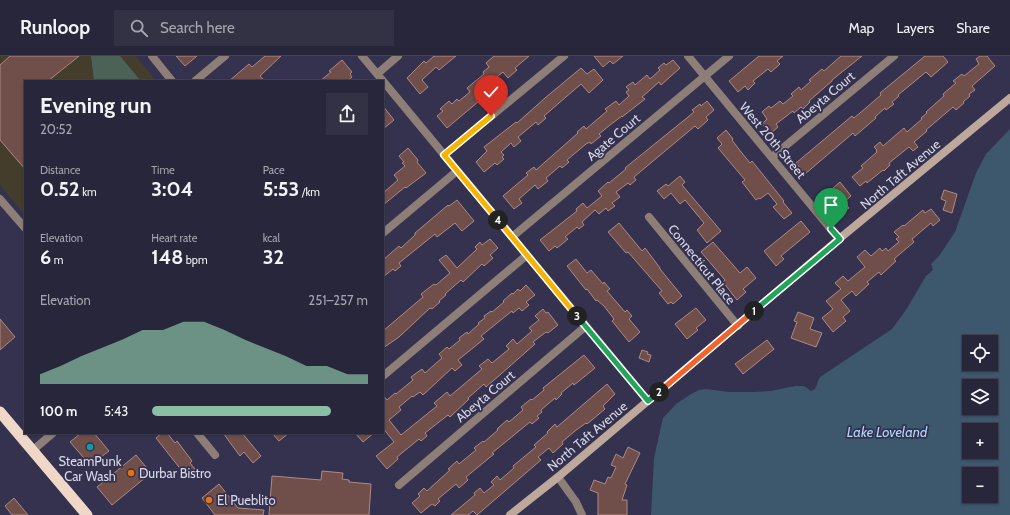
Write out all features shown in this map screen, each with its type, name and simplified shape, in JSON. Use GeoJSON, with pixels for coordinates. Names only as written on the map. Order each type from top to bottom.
{"type":"FeatureCollection","features":[{"type":"Feature","properties":{"kind":"highway"},"geometry":{"type":"LineString","coordinates":[[0,412],[87,515]]}},
{"type":"Feature","properties":{"kind":"main road","name":"North Taft Avenue"},"geometry":{"type":"LineString","coordinates":[[510,515],[558,477],[1010,98]]}},
{"type":"Feature","properties":{"kind":"street"},"geometry":{"type":"LineString","coordinates":[[152,56],[171,80]]}},
{"type":"Feature","properties":{"kind":"street"},"geometry":{"type":"LineString","coordinates":[[196,80],[225,56]]}},
{"type":"Feature","properties":{"kind":"street"},"geometry":{"type":"LineString","coordinates":[[362,56],[380,79],[398,56]]}},
{"type":"Feature","properties":{"kind":"street"},"geometry":{"type":"LineString","coordinates":[[444,155],[564,56]]}},
{"type":"Feature","properties":{"kind":"street","name":"West 20th Street"},"geometry":{"type":"LineString","coordinates":[[688,56],[840,239]]}},
{"type":"Feature","properties":{"kind":"street","name":"Agate Court"},"geometry":{"type":"LineString","coordinates":[[512,236],[729,56]]}},
{"type":"Feature","properties":{"kind":"street","name":"Abeyta Court"},"geometry":{"type":"LineString","coordinates":[[772,157],[894,56]]}},
{"type":"Feature","properties":{"kind":"street"},"geometry":{"type":"LineString","coordinates":[[384,84],[648,401]]}},
{"type":"Feature","properties":{"kind":"street"},"geometry":{"type":"LineString","coordinates":[[384,232],[457,171]]}},
{"type":"Feature","properties":{"kind":"street"},"geometry":{"type":"LineString","coordinates":[[0,198],[24,227]]}},
{"type":"Feature","properties":{"kind":"street","name":"Connecticut Place"},"geometry":{"type":"LineString","coordinates":[[649,218],[738,326]]}},
{"type":"Feature","properties":{"kind":"street"},"geometry":{"type":"LineString","coordinates":[[384,375],[527,255]]}},
{"type":"Feature","properties":{"kind":"street","name":"Abeyta Court"},"geometry":{"type":"LineString","coordinates":[[399,485],[586,326]]}},
{"type":"Feature","properties":{"kind":"street"},"geometry":{"type":"LineString","coordinates":[[32,451],[52,434]]}},
{"type":"Feature","properties":{"kind":"street"},"geometry":{"type":"LineString","coordinates":[[198,434],[215,454]]}},
{"type":"Feature","properties":{"kind":"street"},"geometry":{"type":"LineString","coordinates":[[558,477],[576,502],[582,515]]}},
{"type":"Feature","properties":{"kind":"shaded area"},"geometry":{"type":"Polygon","coordinates":[[[0,56],[136,56],[155,80],[24,80],[24,214],[0,185],[0,56]]]}},
{"type":"Feature","properties":{"kind":"green space"},"geometry":{"type":"Polygon","coordinates":[[[91,56],[120,56],[140,80],[94,80],[91,56]]]}},
{"type":"Feature","properties":{"kind":"water","name":"Lake Loveland"},"geometry":{"type":"Polygon","coordinates":[[[1010,129],[1010,515],[651,515],[654,458],[663,418],[676,404],[699,390],[706,389],[729,392],[755,392],[804,386],[811,391],[813,390],[816,387],[820,377],[892,329],[906,310],[926,276],[933,270],[931,264],[939,256],[955,232],[976,173],[986,154],[1010,129]]]}},
{"type":"Feature","properties":{"kind":"building"},"geometry":{"type":"Polygon","coordinates":[[[10,56],[79,56],[49,80],[24,80],[24,168],[0,140],[0,65],[10,56]]]}},
{"type":"Feature","properties":{"kind":"building"},"geometry":{"type":"Polygon","coordinates":[[[176,56],[197,56],[185,66],[176,56]]]}},
{"type":"Feature","properties":{"kind":"building"},"geometry":{"type":"Polygon","coordinates":[[[265,56],[281,56],[260,76],[264,80],[230,80],[249,64],[252,67],[265,56]]]}},
{"type":"Feature","properties":{"kind":"building"},"geometry":{"type":"Polygon","coordinates":[[[434,56],[456,56],[439,70],[436,67],[422,80],[428,87],[420,94],[407,78],[424,61],[426,63],[434,56]]]}},
{"type":"Feature","properties":{"kind":"building"},"geometry":{"type":"Polygon","coordinates":[[[494,56],[529,56],[515,68],[517,70],[508,78],[503,72],[487,85],[491,91],[447,128],[437,116],[443,111],[440,109],[449,101],[452,104],[457,99],[459,101],[470,92],[467,88],[484,74],[483,72],[489,67],[486,63],[494,56]]]}},
{"type":"Feature","properties":{"kind":"building"},"geometry":{"type":"Polygon","coordinates":[[[594,56],[623,56],[613,64],[610,61],[603,67],[594,56]]]}},
{"type":"Feature","properties":{"kind":"building"},"geometry":{"type":"Polygon","coordinates":[[[759,56],[783,56],[777,61],[780,64],[771,72],[768,69],[753,81],[755,83],[748,90],[745,86],[738,92],[729,81],[759,56]]]}},
{"type":"Feature","properties":{"kind":"building"},"geometry":{"type":"Polygon","coordinates":[[[841,56],[862,56],[832,80],[809,101],[810,102],[803,109],[801,107],[794,113],[793,111],[776,124],[778,127],[770,134],[762,124],[767,119],[762,112],[769,106],[771,108],[780,101],[783,104],[793,96],[791,94],[799,87],[801,90],[811,81],[809,80],[822,69],[824,71],[841,56]]]}},
{"type":"Feature","properties":{"kind":"building"},"geometry":{"type":"Polygon","coordinates":[[[925,56],[943,56],[948,62],[931,77],[926,72],[898,95],[899,96],[892,102],[894,104],[886,110],[885,108],[855,136],[853,133],[805,174],[796,163],[852,116],[854,118],[881,95],[880,93],[925,56]]]}},
{"type":"Feature","properties":{"kind":"building"},"geometry":{"type":"Polygon","coordinates":[[[980,56],[987,56],[995,66],[972,86],[975,90],[969,94],[970,96],[963,102],[964,103],[956,110],[953,107],[926,130],[927,131],[914,142],[918,147],[913,151],[909,147],[889,163],[890,165],[884,171],[883,170],[867,183],[866,181],[860,186],[852,177],[863,168],[861,166],[877,152],[874,147],[880,142],[883,146],[904,128],[907,132],[944,96],[943,94],[956,83],[953,81],[962,74],[964,76],[979,64],[976,59],[980,56]]]}},
{"type":"Feature","properties":{"kind":"building"},"geometry":{"type":"Polygon","coordinates":[[[342,60],[352,72],[350,74],[352,77],[348,80],[321,80],[331,72],[329,71],[342,60]]]}},
{"type":"Feature","properties":{"kind":"building"},"geometry":{"type":"Polygon","coordinates":[[[673,60],[680,68],[661,85],[659,82],[642,97],[645,99],[599,134],[601,136],[591,144],[590,142],[586,144],[567,160],[569,162],[562,168],[560,166],[546,178],[548,181],[538,189],[535,185],[519,199],[522,203],[514,209],[503,196],[528,175],[526,173],[534,167],[536,170],[584,126],[586,129],[607,111],[605,109],[616,101],[619,105],[629,96],[626,92],[629,90],[626,87],[633,82],[635,85],[647,75],[650,79],[660,70],[658,68],[664,63],[666,65],[673,60]]]}},
{"type":"Feature","properties":{"kind":"building"},"geometry":{"type":"Polygon","coordinates":[[[581,68],[587,74],[594,69],[603,80],[589,93],[581,84],[544,116],[546,118],[538,125],[536,122],[518,137],[521,141],[514,147],[511,143],[501,152],[504,155],[502,157],[504,159],[497,165],[495,163],[484,172],[476,162],[487,151],[484,147],[516,122],[517,123],[581,68]]]}},
{"type":"Feature","properties":{"kind":"building"},"geometry":{"type":"Polygon","coordinates":[[[707,101],[714,110],[706,117],[708,120],[698,129],[695,126],[634,177],[636,180],[630,185],[628,183],[616,192],[620,197],[612,203],[615,206],[608,211],[606,208],[599,214],[595,210],[582,222],[584,225],[579,229],[577,227],[565,237],[568,239],[557,248],[555,246],[549,251],[540,240],[577,211],[576,209],[583,203],[587,208],[602,196],[598,191],[694,112],[692,110],[700,104],[701,106],[707,101]]]}},
{"type":"Feature","properties":{"kind":"building"},"geometry":{"type":"Polygon","coordinates":[[[384,107],[394,120],[384,128],[384,107]]]}},
{"type":"Feature","properties":{"kind":"building"},"geometry":{"type":"Polygon","coordinates":[[[726,130],[738,148],[750,163],[752,161],[792,213],[784,219],[773,207],[777,204],[768,193],[756,200],[742,182],[745,180],[718,148],[722,144],[717,138],[726,130]]]}},
{"type":"Feature","properties":{"kind":"building"},"geometry":{"type":"Polygon","coordinates":[[[408,148],[426,173],[406,188],[405,187],[384,204],[384,192],[398,180],[394,175],[405,166],[402,163],[404,162],[399,156],[408,148]]]}},
{"type":"Feature","properties":{"kind":"building"},"geometry":{"type":"Polygon","coordinates":[[[680,176],[685,182],[682,185],[721,231],[707,243],[697,230],[704,223],[685,200],[680,204],[671,193],[664,199],[657,191],[666,184],[668,186],[680,176]]]}},
{"type":"Feature","properties":{"kind":"building"},"geometry":{"type":"Polygon","coordinates":[[[840,182],[851,196],[844,202],[849,208],[841,214],[828,199],[835,193],[832,189],[840,182]]]}},
{"type":"Feature","properties":{"kind":"building"},"geometry":{"type":"Polygon","coordinates":[[[944,190],[957,194],[952,213],[943,210],[946,201],[941,199],[944,190]]]}},
{"type":"Feature","properties":{"kind":"building"},"geometry":{"type":"Polygon","coordinates":[[[457,200],[474,221],[462,231],[455,223],[437,237],[435,234],[399,263],[401,266],[395,271],[393,269],[384,276],[384,259],[399,246],[401,248],[415,235],[415,233],[448,205],[449,206],[457,200]]]}},
{"type":"Feature","properties":{"kind":"building"},"geometry":{"type":"Polygon","coordinates":[[[931,209],[940,220],[933,226],[931,223],[912,239],[914,242],[894,259],[896,261],[881,275],[879,272],[867,282],[869,284],[856,296],[852,291],[841,300],[850,311],[843,317],[846,321],[833,332],[822,318],[833,309],[826,301],[841,289],[835,283],[843,276],[848,281],[865,267],[857,257],[865,250],[871,256],[880,248],[882,251],[886,248],[888,251],[899,242],[896,239],[899,237],[894,232],[903,225],[904,226],[923,210],[925,213],[931,209]]]}},
{"type":"Feature","properties":{"kind":"building"},"geometry":{"type":"Polygon","coordinates":[[[801,221],[810,232],[781,256],[784,259],[776,266],[764,251],[801,221]]]}},
{"type":"Feature","properties":{"kind":"building"},"geometry":{"type":"Polygon","coordinates":[[[619,223],[642,251],[645,248],[682,296],[673,304],[671,302],[668,304],[659,293],[662,291],[628,252],[626,253],[608,232],[619,223]]]}},
{"type":"Feature","properties":{"kind":"building"},"geometry":{"type":"Polygon","coordinates":[[[490,239],[498,248],[490,255],[493,258],[484,266],[482,264],[463,282],[461,280],[445,294],[446,295],[439,301],[440,302],[432,309],[430,308],[399,337],[384,347],[384,330],[423,297],[421,294],[434,284],[436,285],[450,273],[439,260],[446,255],[457,268],[477,249],[475,247],[480,242],[482,245],[490,239]]]}},
{"type":"Feature","properties":{"kind":"building"},"geometry":{"type":"Polygon","coordinates":[[[713,242],[740,273],[747,267],[756,278],[743,289],[746,292],[737,300],[723,282],[725,280],[701,252],[713,242]]]}},
{"type":"Feature","properties":{"kind":"building"},"geometry":{"type":"Polygon","coordinates":[[[576,259],[587,273],[591,270],[603,284],[604,282],[610,289],[607,291],[625,312],[627,310],[632,316],[629,319],[640,332],[629,342],[612,321],[614,319],[604,306],[597,300],[596,301],[567,266],[576,259]]]}},
{"type":"Feature","properties":{"kind":"building"},"geometry":{"type":"Polygon","coordinates":[[[526,285],[535,295],[526,302],[529,305],[522,311],[519,308],[513,313],[512,311],[481,336],[484,339],[458,360],[462,365],[455,371],[452,368],[423,395],[420,392],[413,397],[412,396],[399,407],[401,410],[389,420],[401,435],[437,406],[434,403],[447,392],[450,396],[482,369],[479,366],[488,359],[492,363],[509,349],[506,346],[513,339],[517,344],[532,331],[529,328],[539,320],[535,316],[543,309],[546,313],[548,312],[558,325],[533,342],[535,344],[501,374],[486,387],[484,384],[450,417],[448,415],[425,433],[427,436],[421,441],[419,439],[397,457],[398,459],[387,469],[376,456],[394,442],[384,429],[384,396],[387,400],[395,393],[396,394],[413,380],[411,377],[422,369],[425,373],[442,358],[439,354],[447,347],[449,349],[460,340],[459,338],[467,332],[468,334],[485,318],[484,316],[491,311],[492,312],[512,293],[513,294],[518,289],[520,291],[526,285]]]}},
{"type":"Feature","properties":{"kind":"building"},"geometry":{"type":"Polygon","coordinates":[[[696,308],[706,320],[696,328],[698,330],[687,339],[675,324],[696,308]]]}},
{"type":"Feature","properties":{"kind":"building"},"geometry":{"type":"Polygon","coordinates":[[[798,312],[814,318],[810,329],[822,333],[816,347],[791,338],[797,322],[794,321],[798,312]]]}},
{"type":"Feature","properties":{"kind":"building"},"geometry":{"type":"Polygon","coordinates":[[[0,319],[15,337],[0,350],[0,319]]]}},
{"type":"Feature","properties":{"kind":"building"},"geometry":{"type":"Polygon","coordinates":[[[767,340],[774,349],[743,374],[735,364],[767,340]]]}},
{"type":"Feature","properties":{"kind":"building"},"geometry":{"type":"Polygon","coordinates":[[[642,350],[651,355],[649,362],[639,358],[642,350]]]}},
{"type":"Feature","properties":{"kind":"building"},"geometry":{"type":"Polygon","coordinates":[[[584,355],[595,368],[574,385],[573,383],[561,393],[562,394],[556,400],[555,398],[541,410],[542,412],[537,416],[539,418],[532,424],[530,422],[492,453],[494,454],[466,477],[468,480],[459,488],[456,484],[438,499],[440,501],[435,506],[432,504],[421,513],[412,503],[420,496],[418,494],[424,488],[427,491],[450,470],[448,469],[457,461],[459,464],[476,450],[474,448],[483,441],[484,442],[507,420],[509,422],[523,410],[521,407],[531,399],[532,400],[544,390],[543,388],[584,355]]]}},
{"type":"Feature","properties":{"kind":"building"},"geometry":{"type":"Polygon","coordinates":[[[607,384],[615,394],[603,406],[605,409],[562,442],[563,444],[553,453],[549,448],[538,457],[541,460],[477,515],[473,511],[468,515],[451,515],[475,495],[474,493],[480,488],[484,493],[494,485],[491,482],[497,476],[500,480],[514,468],[513,466],[536,447],[534,445],[548,433],[547,432],[555,424],[557,427],[607,384]]]}},
{"type":"Feature","properties":{"kind":"building","name":"SteamPunk Car Wash"},"geometry":{"type":"Polygon","coordinates":[[[80,434],[95,434],[109,451],[90,465],[70,442],[80,434]]]}},
{"type":"Feature","properties":{"kind":"building"},"geometry":{"type":"Polygon","coordinates":[[[161,434],[168,434],[175,443],[177,441],[192,461],[190,463],[195,469],[186,476],[156,438],[161,434]]]}},
{"type":"Feature","properties":{"kind":"building"},"geometry":{"type":"Polygon","coordinates":[[[224,434],[243,434],[261,456],[253,463],[244,452],[240,456],[224,434]]]}},
{"type":"Feature","properties":{"kind":"building"},"geometry":{"type":"Polygon","coordinates":[[[273,434],[288,434],[279,441],[273,434]]]}},
{"type":"Feature","properties":{"kind":"building"},"geometry":{"type":"Polygon","coordinates":[[[356,434],[373,434],[363,442],[356,434]]]}},
{"type":"Feature","properties":{"kind":"building"},"geometry":{"type":"Polygon","coordinates":[[[628,447],[640,453],[625,484],[627,485],[622,500],[627,500],[627,515],[598,515],[598,493],[590,490],[594,480],[605,484],[608,477],[611,478],[616,467],[611,465],[616,454],[623,458],[628,447]]]}},
{"type":"Feature","properties":{"kind":"building"},"geometry":{"type":"Polygon","coordinates":[[[136,455],[151,473],[112,505],[97,487],[136,455]]]}},
{"type":"Feature","properties":{"kind":"building"},"geometry":{"type":"Polygon","coordinates":[[[322,471],[343,473],[342,479],[349,480],[349,482],[371,484],[369,515],[269,515],[272,476],[321,480],[322,471]]]}},
{"type":"Feature","properties":{"kind":"building"},"geometry":{"type":"Polygon","coordinates":[[[219,484],[238,508],[264,510],[263,515],[215,515],[202,498],[219,484]]]}},
{"type":"Feature","properties":{"kind":"building"},"geometry":{"type":"Polygon","coordinates":[[[14,498],[28,515],[12,515],[5,506],[14,498]]]}},
{"type":"Feature","properties":{"kind":"place","name":"SteamPunk Car Wash"},"geometry":{"type":"Point","coordinates":[90,447]}},
{"type":"Feature","properties":{"kind":"place","name":"Durbar Bistro"},"geometry":{"type":"Point","coordinates":[131,473]}},
{"type":"Feature","properties":{"kind":"place","name":"El Pueblito"},"geometry":{"type":"Point","coordinates":[209,500]}},
{"type":"Feature","properties":{"kind":"route"},"geometry":{"type":"LineString","coordinates":[[491,116],[444,155],[648,401],[840,239],[831,229]]}}]}
